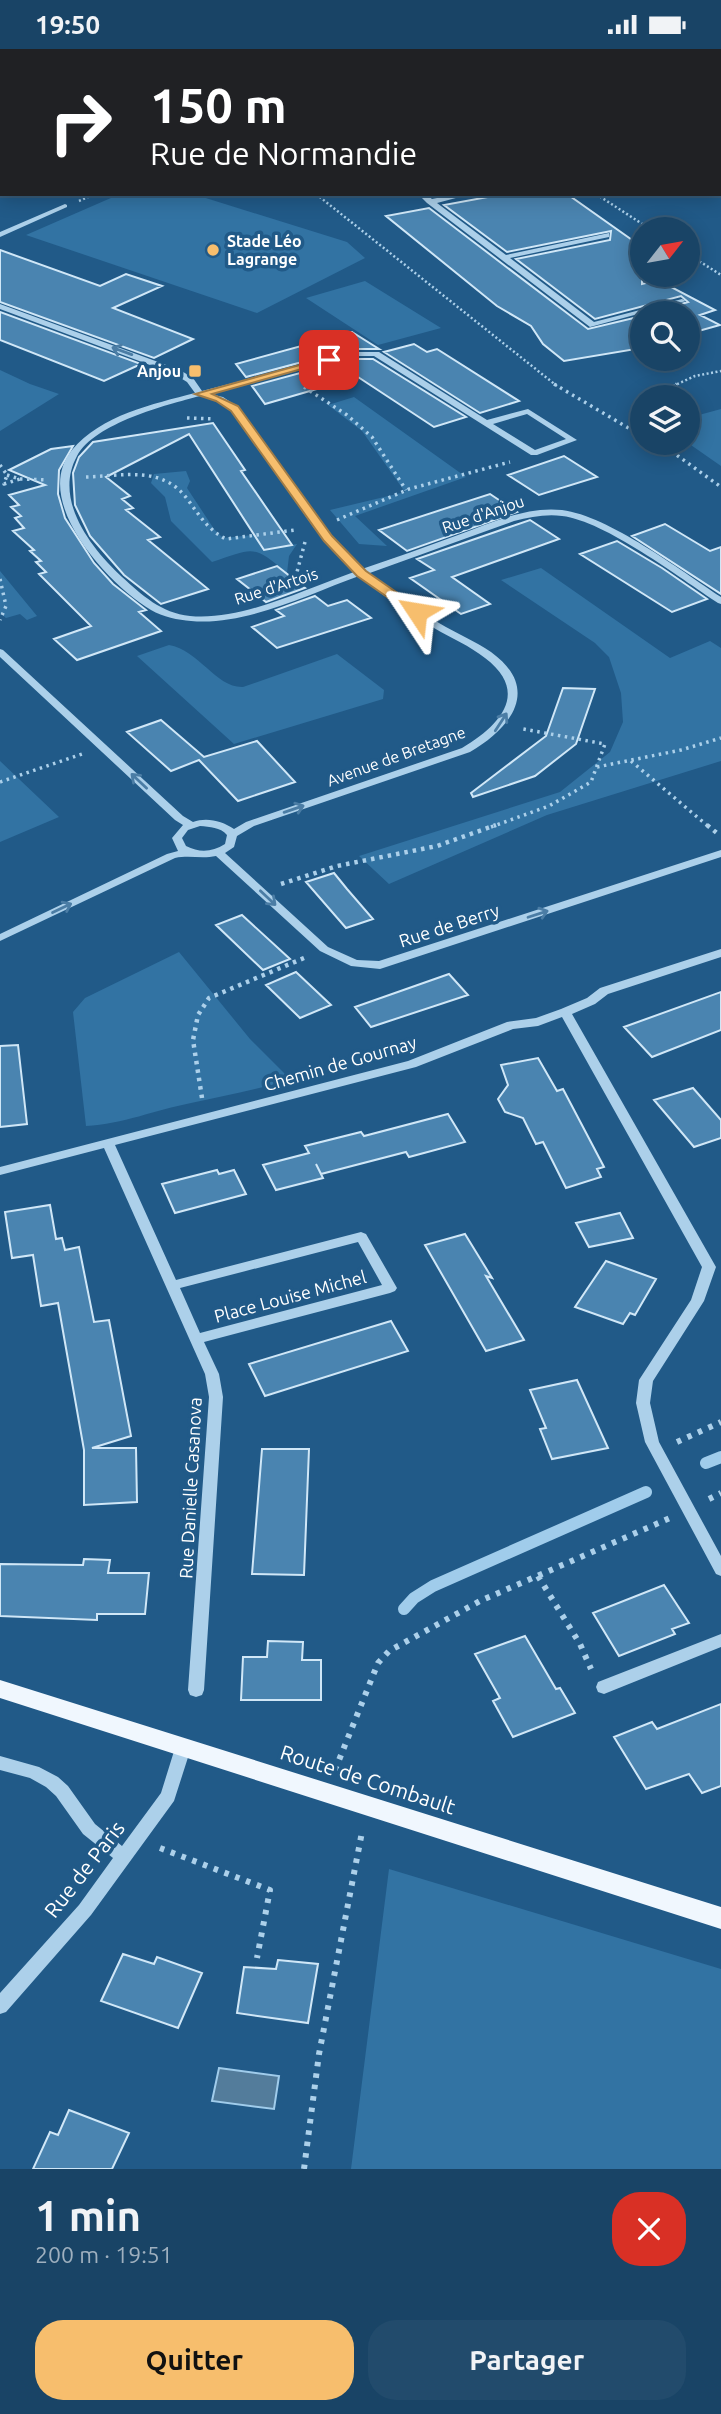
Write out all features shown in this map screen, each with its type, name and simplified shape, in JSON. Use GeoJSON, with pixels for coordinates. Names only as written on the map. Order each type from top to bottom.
{"type":"FeatureCollection","features":[{"type":"Feature","properties":{"kind":"main road","name":"Route de Combault"},"geometry":{"type":"LineString","coordinates":[[0,1689],[721,1918]]}},
{"type":"Feature","properties":{"kind":"street"},"geometry":{"type":"LineString","coordinates":[[423,196],[507,257],[593,325],[630,315]]}},
{"type":"Feature","properties":{"kind":"street"},"geometry":{"type":"LineString","coordinates":[[429,202],[458,196]]}},
{"type":"Feature","properties":{"kind":"street"},"geometry":{"type":"LineString","coordinates":[[0,235],[65,206]]}},
{"type":"Feature","properties":{"kind":"street"},"geometry":{"type":"LineString","coordinates":[[507,257],[606,235]]}},
{"type":"Feature","properties":{"kind":"street"},"geometry":{"type":"LineString","coordinates":[[0,306],[177,372],[191,380],[200,394],[220,399],[235,408],[319,526],[361,574],[388,594],[492,658],[504,670],[511,687],[511,700],[503,725]]}},
{"type":"Feature","properties":{"kind":"street"},"geometry":{"type":"LineString","coordinates":[[66,478],[67,467],[76,452],[92,435],[125,417],[200,394],[352,354],[376,354],[534,453],[573,440],[528,411],[488,423]]}},
{"type":"Feature","properties":{"kind":"street","name":"Rue d'Artois"},"geometry":{"type":"LineString","coordinates":[[66,478],[71,517],[99,561],[154,607],[168,615],[185,619],[233,615],[361,574]]}},
{"type":"Feature","properties":{"kind":"street","name":"Rue d'Anjou"},"geometry":{"type":"LineString","coordinates":[[361,574],[510,519],[536,513],[565,513],[587,518],[721,601]]}},
{"type":"Feature","properties":{"kind":"street"},"geometry":{"type":"LineString","coordinates":[[0,652],[178,818],[191,825]]}},
{"type":"Feature","properties":{"kind":"street","name":"Avenue de Bretagne"},"geometry":{"type":"LineString","coordinates":[[232,835],[250,824],[466,750],[503,725]]}},
{"type":"Feature","properties":{"kind":"street"},"geometry":{"type":"LineString","coordinates":[[216,824],[232,835],[230,845],[218,852],[202,855],[181,848],[177,838],[184,828],[191,825],[216,824]]}},
{"type":"Feature","properties":{"kind":"street"},"geometry":{"type":"LineString","coordinates":[[0,938],[171,856],[187,852]]}},
{"type":"Feature","properties":{"kind":"street","name":"Rue de Berry"},"geometry":{"type":"LineString","coordinates":[[218,852],[324,949],[355,963],[380,965],[721,853]]}},
{"type":"Feature","properties":{"kind":"street","name":"Chemin de Gournay"},"geometry":{"type":"LineString","coordinates":[[0,1171],[373,1076],[412,1064],[511,1025],[538,1022],[592,1001],[604,991],[721,953]]}},
{"type":"Feature","properties":{"kind":"street"},"geometry":{"type":"LineString","coordinates":[[565,1012],[715,1267],[643,1387],[645,1420],[657,1450],[721,1570]]}},
{"type":"Feature","properties":{"kind":"street","name":"Rue Danielle Casanova"},"geometry":{"type":"LineString","coordinates":[[107,1142],[212,1374],[216,1397],[196,1690]]}},
{"type":"Feature","properties":{"kind":"street","name":"Place Louise Michel"},"geometry":{"type":"LineString","coordinates":[[172,1286],[361,1237],[390,1288],[197,1339]]}},
{"type":"Feature","properties":{"kind":"street"},"geometry":{"type":"LineString","coordinates":[[604,1687],[721,1640]]}},
{"type":"Feature","properties":{"kind":"street","name":"Rue de Paris"},"geometry":{"type":"LineString","coordinates":[[0,2006],[85,1910],[168,1796],[183,1748]]}},
{"type":"Feature","properties":{"kind":"street"},"geometry":{"type":"LineString","coordinates":[[0,1763],[53,1782],[64,1793],[83,1822],[103,1842],[123,1856]]}},
{"type":"Feature","properties":{"kind":"path"},"geometry":{"type":"LineString","coordinates":[[318,196],[544,378],[630,429]]}},
{"type":"Feature","properties":{"kind":"path"},"geometry":{"type":"LineString","coordinates":[[599,196],[631,217]]}},
{"type":"Feature","properties":{"kind":"path"},"geometry":{"type":"LineString","coordinates":[[700,262],[721,275]]}},
{"type":"Feature","properties":{"kind":"path"},"geometry":{"type":"LineString","coordinates":[[673,385],[721,371]]}},
{"type":"Feature","properties":{"kind":"path"},"geometry":{"type":"LineString","coordinates":[[283,373],[347,415],[372,436],[406,490]]}},
{"type":"Feature","properties":{"kind":"path"},"geometry":{"type":"LineString","coordinates":[[66,478],[163,478],[180,489],[209,529],[226,539],[319,526],[351,517],[372,502],[406,490],[534,453]]}},
{"type":"Feature","properties":{"kind":"path"},"geometry":{"type":"LineString","coordinates":[[677,455],[721,487]]}},
{"type":"Feature","properties":{"kind":"path"},"geometry":{"type":"LineString","coordinates":[[0,465],[7,475],[20,479],[2,486]]}},
{"type":"Feature","properties":{"kind":"path"},"geometry":{"type":"LineString","coordinates":[[2,486],[7,475]]}},
{"type":"Feature","properties":{"kind":"path"},"geometry":{"type":"LineString","coordinates":[[316,588],[297,572],[306,539],[319,526]]}},
{"type":"Feature","properties":{"kind":"path"},"geometry":{"type":"LineString","coordinates":[[0,579],[6,606],[0,620]]}},
{"type":"Feature","properties":{"kind":"path"},"geometry":{"type":"LineString","coordinates":[[260,891],[337,866],[437,846],[550,806],[591,782],[605,744],[503,725]]}},
{"type":"Feature","properties":{"kind":"path"},"geometry":{"type":"LineString","coordinates":[[597,767],[681,750],[721,738]]}},
{"type":"Feature","properties":{"kind":"path"},"geometry":{"type":"LineString","coordinates":[[0,782],[102,747]]}},
{"type":"Feature","properties":{"kind":"path"},"geometry":{"type":"LineString","coordinates":[[630,760],[669,790],[721,837]]}},
{"type":"Feature","properties":{"kind":"path"},"geometry":{"type":"LineString","coordinates":[[203,1118],[201,1079],[193,1040],[198,1015],[209,997],[324,949]]}},
{"type":"Feature","properties":{"kind":"path"},"geometry":{"type":"LineString","coordinates":[[657,1450],[721,1422]]}},
{"type":"Feature","properties":{"kind":"path"},"geometry":{"type":"LineString","coordinates":[[326,1794],[383,1656],[480,1601],[721,1493]]}},
{"type":"Feature","properties":{"kind":"path"},"geometry":{"type":"LineString","coordinates":[[538,1576],[604,1687]]}},
{"type":"Feature","properties":{"kind":"path"},"geometry":{"type":"LineString","coordinates":[[303,2169],[319,2054],[366,1807]]}},
{"type":"Feature","properties":{"kind":"path"},"geometry":{"type":"LineString","coordinates":[[136,1838],[270,1890],[257,1958]]}},
{"type":"Feature","properties":{"kind":"shaded area","name":"Stade Léo Lagrange"},"geometry":{"type":"Polygon","coordinates":[[[115,196],[199,196],[347,242],[365,258],[257,313],[26,235],[115,196]]]}},
{"type":"Feature","properties":{"kind":"shaded area"},"geometry":{"type":"Polygon","coordinates":[[[365,281],[441,328],[378,345],[306,298],[365,281]]]}},
{"type":"Feature","properties":{"kind":"shaded area"},"geometry":{"type":"Polygon","coordinates":[[[0,370],[30,384],[59,394],[0,431],[0,370]]]}},
{"type":"Feature","properties":{"kind":"shaded area"},"geometry":{"type":"Polygon","coordinates":[[[354,397],[466,477],[355,516],[387,546],[359,544],[330,510],[405,492],[362,431],[328,405],[354,397]]]}},
{"type":"Feature","properties":{"kind":"shaded area"},"geometry":{"type":"Polygon","coordinates":[[[721,409],[721,466],[700,451],[700,415],[721,409]]]}},
{"type":"Feature","properties":{"kind":"shaded area"},"geometry":{"type":"Polygon","coordinates":[[[186,471],[190,481],[187,488],[223,538],[264,534],[273,548],[297,544],[289,556],[287,573],[267,557],[252,551],[212,562],[171,521],[165,497],[151,483],[154,474],[186,471]]]}},
{"type":"Feature","properties":{"kind":"shaded area"},"geometry":{"type":"Polygon","coordinates":[[[541,568],[670,658],[710,641],[721,648],[721,761],[547,815],[389,884],[359,856],[560,792],[610,752],[623,722],[621,693],[609,657],[595,643],[501,580],[541,568]]]}},
{"type":"Feature","properties":{"kind":"shaded area"},"geometry":{"type":"Polygon","coordinates":[[[0,571],[37,616],[27,620],[20,614],[6,618],[0,613],[0,571]]]}},
{"type":"Feature","properties":{"kind":"shaded area"},"geometry":{"type":"Polygon","coordinates":[[[169,645],[189,654],[224,682],[243,687],[337,654],[384,690],[383,699],[234,744],[137,656],[169,645]]]}},
{"type":"Feature","properties":{"kind":"shaded area"},"geometry":{"type":"Polygon","coordinates":[[[0,761],[59,817],[0,842],[0,761]]]}},
{"type":"Feature","properties":{"kind":"shaded area"},"geometry":{"type":"Polygon","coordinates":[[[179,952],[250,1039],[291,1080],[126,1120],[86,1126],[73,1012],[85,998],[179,952]]]}},
{"type":"Feature","properties":{"kind":"shaded area"},"geometry":{"type":"Polygon","coordinates":[[[389,1869],[721,1969],[721,2169],[351,2169],[389,1869]]]}},
{"type":"Feature","properties":{"kind":"shaded area"},"geometry":{"type":"Polygon","coordinates":[[[219,2068],[279,2076],[274,2109],[212,2101],[219,2068]]]}},
{"type":"Feature","properties":{"kind":"building"},"geometry":{"type":"Polygon","coordinates":[[[493,196],[570,196],[630,239],[630,287],[671,287],[698,301],[687,301],[681,296],[662,301],[630,301],[630,310],[595,319],[516,259],[610,240],[611,231],[507,252],[444,205],[493,196]]]}},
{"type":"Feature","properties":{"kind":"building"},"geometry":{"type":"Polygon","coordinates":[[[429,208],[588,329],[630,319],[630,350],[564,361],[543,344],[531,326],[497,306],[386,216],[429,208]]]}},
{"type":"Feature","properties":{"kind":"building"},"geometry":{"type":"Polygon","coordinates":[[[0,250],[100,286],[126,274],[162,286],[113,308],[193,339],[154,358],[0,302],[0,250]]]}},
{"type":"Feature","properties":{"kind":"building"},"geometry":{"type":"Polygon","coordinates":[[[700,302],[715,310],[700,315],[700,302]]]}},
{"type":"Feature","properties":{"kind":"building"},"geometry":{"type":"Polygon","coordinates":[[[0,312],[141,364],[104,381],[0,340],[0,312]]]}},
{"type":"Feature","properties":{"kind":"building"},"geometry":{"type":"Polygon","coordinates":[[[700,315],[720,325],[700,331],[700,315]]]}},
{"type":"Feature","properties":{"kind":"building"},"geometry":{"type":"Polygon","coordinates":[[[352,332],[379,349],[351,349],[246,377],[236,364],[352,332]]]}},
{"type":"Feature","properties":{"kind":"building"},"geometry":{"type":"Polygon","coordinates":[[[414,344],[427,352],[437,349],[519,401],[480,413],[384,352],[414,344]]]}},
{"type":"Feature","properties":{"kind":"building"},"geometry":{"type":"Polygon","coordinates":[[[352,359],[373,359],[466,417],[434,427],[358,377],[265,404],[252,386],[352,359]]]}},
{"type":"Feature","properties":{"kind":"building"},"geometry":{"type":"Polygon","coordinates":[[[213,423],[245,470],[241,471],[292,545],[264,550],[189,434],[106,477],[130,496],[122,499],[133,508],[126,510],[160,537],[148,540],[208,589],[161,604],[124,575],[90,536],[75,505],[73,473],[79,457],[93,442],[213,423]]]}},
{"type":"Feature","properties":{"kind":"building"},"geometry":{"type":"Polygon","coordinates":[[[73,446],[59,470],[58,494],[65,518],[94,563],[113,584],[146,610],[139,612],[161,631],[77,660],[54,639],[91,626],[39,574],[46,572],[36,562],[41,561],[30,551],[34,550],[13,531],[24,528],[15,518],[21,516],[11,507],[19,505],[9,495],[45,485],[9,470],[51,449],[73,446]]]}},
{"type":"Feature","properties":{"kind":"building"},"geometry":{"type":"Polygon","coordinates":[[[564,456],[597,477],[539,495],[508,475],[564,456]]]}},
{"type":"Feature","properties":{"kind":"building"},"geometry":{"type":"Polygon","coordinates":[[[490,494],[517,512],[407,551],[379,530],[490,494]]]}},
{"type":"Feature","properties":{"kind":"building"},"geometry":{"type":"Polygon","coordinates":[[[530,520],[559,539],[452,577],[490,604],[461,614],[410,578],[434,570],[417,559],[530,520]]]}},
{"type":"Feature","properties":{"kind":"building"},"geometry":{"type":"Polygon","coordinates":[[[665,524],[710,551],[721,547],[721,594],[632,536],[665,524]]]}},
{"type":"Feature","properties":{"kind":"building"},"geometry":{"type":"Polygon","coordinates":[[[617,541],[707,599],[672,612],[580,554],[617,541]]]}},
{"type":"Feature","properties":{"kind":"building"},"geometry":{"type":"Polygon","coordinates":[[[277,566],[305,588],[266,602],[237,579],[277,566]]]}},
{"type":"Feature","properties":{"kind":"building"},"geometry":{"type":"Polygon","coordinates":[[[315,596],[328,606],[347,600],[371,618],[277,648],[252,627],[284,616],[276,610],[315,596]]]}},
{"type":"Feature","properties":{"kind":"building"},"geometry":{"type":"Polygon","coordinates":[[[563,688],[595,689],[576,744],[535,776],[473,797],[471,793],[546,736],[563,688]]]}},
{"type":"Feature","properties":{"kind":"building"},"geometry":{"type":"Polygon","coordinates":[[[161,720],[204,757],[257,741],[295,782],[238,801],[199,760],[171,771],[127,732],[161,720]]]}},
{"type":"Feature","properties":{"kind":"building"},"geometry":{"type":"Polygon","coordinates":[[[334,873],[373,919],[346,928],[306,882],[334,873]]]}},
{"type":"Feature","properties":{"kind":"building"},"geometry":{"type":"Polygon","coordinates":[[[242,915],[290,959],[263,970],[216,925],[242,915]]]}},
{"type":"Feature","properties":{"kind":"building"},"geometry":{"type":"Polygon","coordinates":[[[296,972],[331,1005],[300,1018],[266,985],[296,972]]]}},
{"type":"Feature","properties":{"kind":"building"},"geometry":{"type":"Polygon","coordinates":[[[449,974],[468,995],[371,1027],[355,1007],[449,974]]]}},
{"type":"Feature","properties":{"kind":"building"},"geometry":{"type":"Polygon","coordinates":[[[721,992],[721,1030],[652,1057],[624,1027],[721,992]]]}},
{"type":"Feature","properties":{"kind":"building"},"geometry":{"type":"Polygon","coordinates":[[[18,1045],[27,1124],[0,1127],[0,1046],[18,1045]]]}},
{"type":"Feature","properties":{"kind":"building"},"geometry":{"type":"Polygon","coordinates":[[[538,1058],[557,1091],[563,1089],[604,1167],[597,1169],[601,1177],[566,1188],[543,1142],[536,1144],[523,1118],[505,1112],[498,1099],[508,1085],[501,1065],[538,1058]]]}},
{"type":"Feature","properties":{"kind":"building"},"geometry":{"type":"Polygon","coordinates":[[[693,1088],[721,1120],[721,1138],[694,1147],[654,1100],[693,1088]]]}},
{"type":"Feature","properties":{"kind":"building"},"geometry":{"type":"Polygon","coordinates":[[[448,1114],[465,1142],[409,1157],[406,1152],[321,1174],[323,1178],[276,1190],[263,1165],[309,1153],[305,1146],[361,1132],[364,1136],[448,1114]]]}},
{"type":"Feature","properties":{"kind":"building"},"geometry":{"type":"Polygon","coordinates":[[[217,1170],[219,1174],[234,1170],[246,1194],[175,1213],[162,1184],[217,1170]]]}},
{"type":"Feature","properties":{"kind":"building"},"geometry":{"type":"Polygon","coordinates":[[[50,1205],[56,1239],[62,1238],[65,1250],[79,1247],[94,1322],[109,1320],[131,1436],[92,1448],[136,1448],[137,1502],[84,1505],[84,1450],[58,1303],[41,1306],[33,1255],[12,1258],[5,1212],[50,1205]]]}},
{"type":"Feature","properties":{"kind":"building"},"geometry":{"type":"Polygon","coordinates":[[[620,1213],[633,1238],[589,1247],[576,1223],[620,1213]]]}},
{"type":"Feature","properties":{"kind":"building"},"geometry":{"type":"Polygon","coordinates":[[[465,1234],[492,1278],[486,1276],[524,1340],[486,1351],[425,1245],[465,1234]]]}},
{"type":"Feature","properties":{"kind":"building"},"geometry":{"type":"Polygon","coordinates":[[[606,1261],[656,1279],[635,1315],[630,1313],[623,1324],[575,1307],[606,1261]]]}},
{"type":"Feature","properties":{"kind":"building"},"geometry":{"type":"Polygon","coordinates":[[[391,1321],[408,1351],[265,1396],[249,1364],[391,1321]]]}},
{"type":"Feature","properties":{"kind":"building"},"geometry":{"type":"Polygon","coordinates":[[[577,1380],[608,1448],[552,1459],[540,1429],[546,1428],[530,1390],[577,1380]]]}},
{"type":"Feature","properties":{"kind":"building"},"geometry":{"type":"Polygon","coordinates":[[[262,1449],[309,1449],[304,1575],[252,1574],[262,1449]]]}},
{"type":"Feature","properties":{"kind":"building"},"geometry":{"type":"Polygon","coordinates":[[[84,1559],[110,1560],[108,1573],[149,1573],[145,1614],[97,1614],[97,1620],[0,1616],[0,1564],[83,1565],[84,1559]]]}},
{"type":"Feature","properties":{"kind":"building"},"geometry":{"type":"Polygon","coordinates":[[[664,1585],[689,1623],[672,1629],[675,1634],[619,1656],[593,1613],[664,1585]]]}},
{"type":"Feature","properties":{"kind":"building"},"geometry":{"type":"Polygon","coordinates":[[[525,1636],[556,1689],[560,1688],[575,1713],[513,1737],[493,1701],[500,1698],[475,1654],[525,1636]]]}},
{"type":"Feature","properties":{"kind":"building"},"geometry":{"type":"Polygon","coordinates":[[[268,1641],[303,1642],[302,1660],[321,1660],[321,1700],[241,1700],[243,1657],[267,1657],[268,1641]]]}},
{"type":"Feature","properties":{"kind":"building"},"geometry":{"type":"Polygon","coordinates":[[[721,1704],[721,1786],[702,1793],[689,1774],[646,1789],[614,1737],[652,1722],[657,1729],[721,1704]]]}},
{"type":"Feature","properties":{"kind":"building"},"geometry":{"type":"Polygon","coordinates":[[[123,1954],[154,1964],[157,1957],[202,1973],[178,2028],[101,2001],[123,1954]]]}},
{"type":"Feature","properties":{"kind":"building"},"geometry":{"type":"Polygon","coordinates":[[[278,1960],[318,1964],[308,2023],[237,2013],[244,1967],[276,1969],[278,1960]]]}},
{"type":"Feature","properties":{"kind":"building"},"geometry":{"type":"Polygon","coordinates":[[[69,2110],[129,2133],[112,2169],[33,2169],[50,2132],[58,2135],[69,2110]]]}},
{"type":"Feature","properties":{"kind":"waterway"},"geometry":{"type":"LineString","coordinates":[[706,1463],[721,1457]]}},
{"type":"Feature","properties":{"kind":"waterway"},"geometry":{"type":"LineString","coordinates":[[404,1609],[414,1598],[433,1586],[646,1492]]}},
{"type":"Feature","properties":{"kind":"place","name":"Stade Léo Lagrange"},"geometry":{"type":"Point","coordinates":[213,250]}},
{"type":"Feature","properties":{"kind":"place","name":"Anjou"},"geometry":{"type":"Point","coordinates":[195,371]}},
{"type":"Feature","properties":{"kind":"route"},"geometry":{"type":"LineString","coordinates":[[329,360],[200,394],[220,399],[235,408],[328,538],[361,574],[417,612]]}}]}
